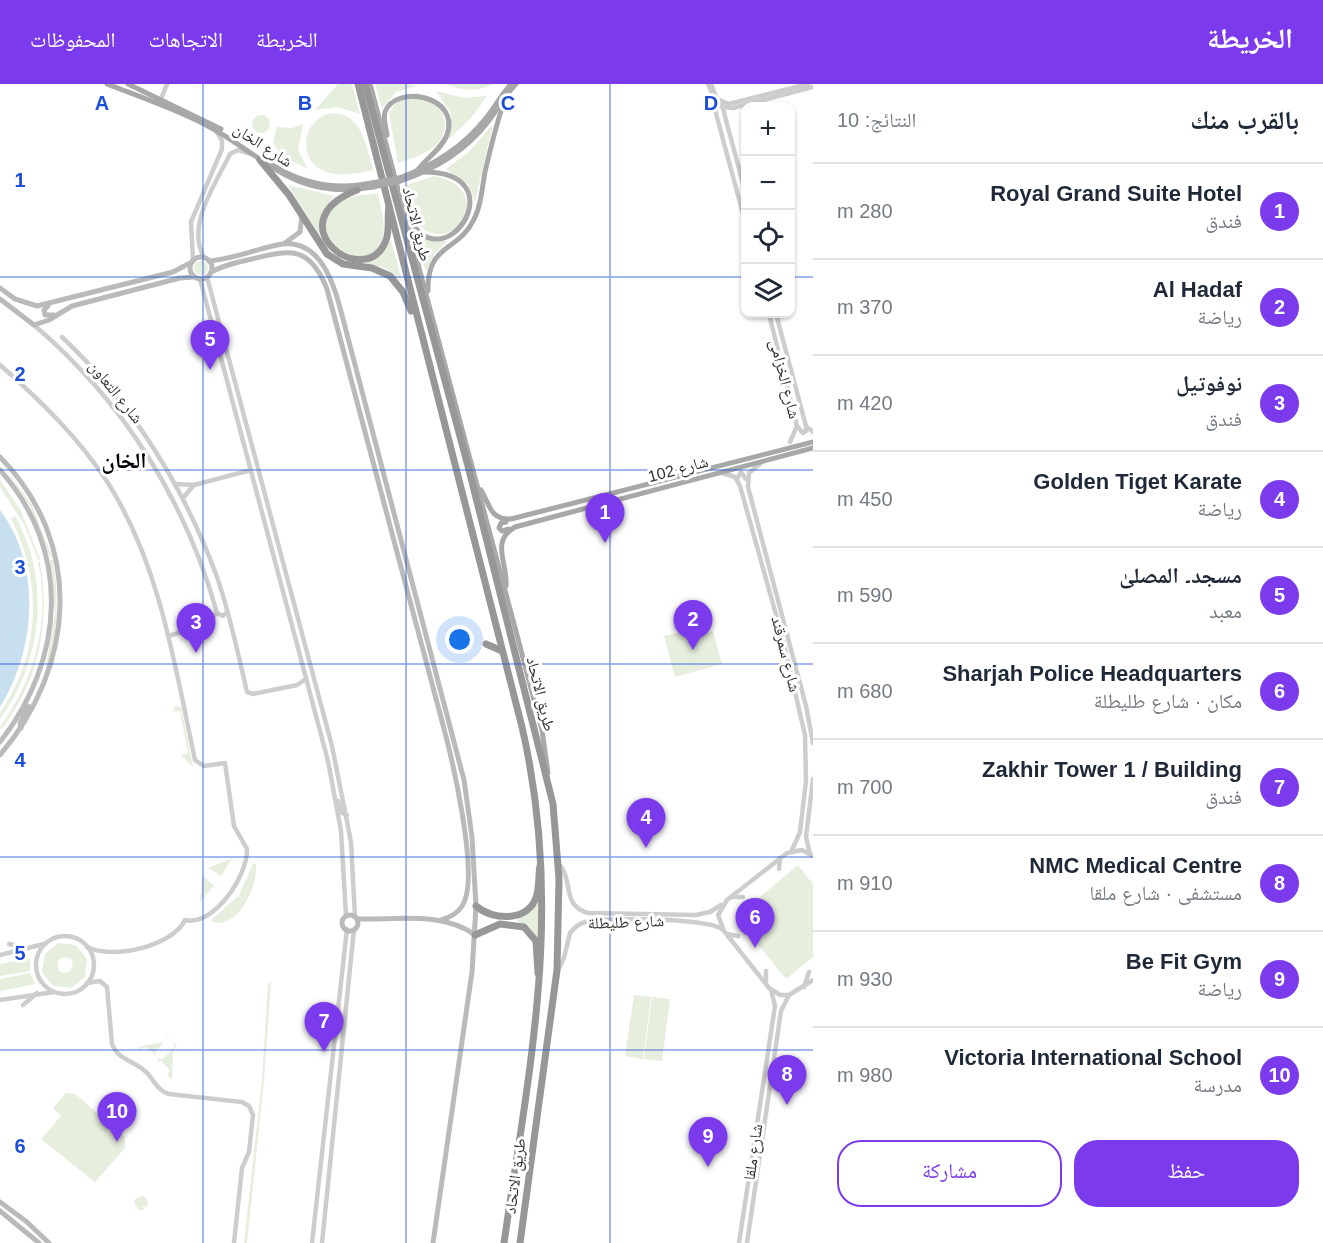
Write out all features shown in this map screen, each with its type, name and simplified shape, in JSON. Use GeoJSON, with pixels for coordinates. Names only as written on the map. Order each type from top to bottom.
{"type":"FeatureCollection","features":[{"type":"Feature","properties":{"kind":"highway"},"geometry":{"type":"LineString","coordinates":[[358,84],[384,165]]}},
{"type":"Feature","properties":{"kind":"highway"},"geometry":{"type":"LineString","coordinates":[[365,84],[384,165]]}},
{"type":"Feature","properties":{"kind":"highway"},"geometry":{"type":"LineString","coordinates":[[260,160],[302,213],[331,257],[348,265],[376,269],[394,280],[406,297],[421,336]]}},
{"type":"Feature","properties":{"kind":"highway","name":"طريق الاتحاد"},"geometry":{"type":"LineString","coordinates":[[384,165],[390,205],[421,336],[530,760],[543,858],[544,915],[541,982],[504,1243]]}},
{"type":"Feature","properties":{"kind":"highway","name":"طريق الاتحاد"},"geometry":{"type":"LineString","coordinates":[[384,165],[548,775],[559,864],[557,970],[520,1243]]}},
{"type":"Feature","properties":{"kind":"highway"},"geometry":{"type":"LineString","coordinates":[[357,190],[334,201],[323,220],[323,233],[328,244],[344,257],[365,258],[382,246],[387,239],[390,205]]}},
{"type":"Feature","properties":{"kind":"highway"},"geometry":{"type":"LineString","coordinates":[[486,644],[502,651]]}},
{"type":"Feature","properties":{"kind":"highway"},"geometry":{"type":"LineString","coordinates":[[476,906],[496,916],[514,915],[525,911],[537,895],[543,858]]}},
{"type":"Feature","properties":{"kind":"highway"},"geometry":{"type":"LineString","coordinates":[[475,935],[487,927],[504,924],[518,925],[527,930],[536,942],[541,982]]}},
{"type":"Feature","properties":{"kind":"main road","name":"شارع الخان"},"geometry":{"type":"LineString","coordinates":[[107,84],[186,115],[216,130],[277,172],[300,183],[332,190],[357,190],[424,172],[468,144],[488,122],[516,84]]}},
{"type":"Feature","properties":{"kind":"main road","name":"شارع الخان"},"geometry":{"type":"LineString","coordinates":[[128,84],[209,122],[294,176],[332,186],[373,185]]}},
{"type":"Feature","properties":{"kind":"main road"},"geometry":{"type":"LineString","coordinates":[[370,84],[542,730],[548,775]]}},
{"type":"Feature","properties":{"kind":"main road","name":"شارع الخان"},"geometry":{"type":"LineString","coordinates":[[400,179],[442,158],[465,141],[511,84]]}},
{"type":"Feature","properties":{"kind":"main road"},"geometry":{"type":"LineString","coordinates":[[387,146],[385,115],[393,98],[412,90],[425,92],[437,98],[448,117],[447,135],[417,171]]}},
{"type":"Feature","properties":{"kind":"main road"},"geometry":{"type":"LineString","coordinates":[[428,299],[428,276],[433,262],[442,250],[466,232],[476,215],[493,135],[506,96]]}},
{"type":"Feature","properties":{"kind":"main road"},"geometry":{"type":"LineString","coordinates":[[402,201],[415,228],[425,236],[447,237],[462,227],[470,207],[464,186],[447,174],[424,172]]}},
{"type":"Feature","properties":{"kind":"main road"},"geometry":{"type":"LineString","coordinates":[[0,288],[15,299],[35,306],[61,301],[173,272],[192,262],[283,243],[298,234],[302,226],[302,213]]}},
{"type":"Feature","properties":{"kind":"main road"},"geometry":{"type":"LineString","coordinates":[[283,243],[304,248],[324,266],[336,292],[459,760],[471,829],[476,906],[472,972],[433,1243]]}},
{"type":"Feature","properties":{"kind":"main road"},"geometry":{"type":"LineString","coordinates":[[61,301],[46,307],[45,315],[51,316],[60,309],[180,278],[197,278],[279,252],[302,255],[319,270],[337,324],[459,793],[467,893],[458,911],[441,920]]}},
{"type":"Feature","properties":{"kind":"main road"},"geometry":{"type":"LineString","coordinates":[[207,259],[209,274]]}},
{"type":"Feature","properties":{"kind":"main road"},"geometry":{"type":"LineString","coordinates":[[192,262],[191,271],[197,278]]}},
{"type":"Feature","properties":{"kind":"main road","name":"شارع التعاون"},"geometry":{"type":"LineString","coordinates":[[0,299],[34,325]]}},
{"type":"Feature","properties":{"kind":"main road"},"geometry":{"type":"LineString","coordinates":[[34,325],[49,320],[67,308]]}},
{"type":"Feature","properties":{"kind":"main road"},"geometry":{"type":"LineString","coordinates":[[12,317],[17,311]]}},
{"type":"Feature","properties":{"kind":"main road"},"geometry":{"type":"LineString","coordinates":[[337,324],[341,326],[350,346]]}},
{"type":"Feature","properties":{"kind":"main road","name":"شارع 102"},"geometry":{"type":"LineString","coordinates":[[478,487],[489,509],[496,517],[508,520],[813,442]]}},
{"type":"Feature","properties":{"kind":"main road","name":"شارع 102"},"geometry":{"type":"LineString","coordinates":[[515,526],[813,448]]}},
{"type":"Feature","properties":{"kind":"main road"},"geometry":{"type":"LineString","coordinates":[[0,457],[24,487],[41,517],[54,552],[60,593],[60,624],[51,667],[37,703],[0,756]]}},
{"type":"Feature","properties":{"kind":"main road"},"geometry":{"type":"LineString","coordinates":[[0,470],[18,493],[34,522],[45,550],[50,582],[51,615],[47,649],[20,723],[21,728]]}},
{"type":"Feature","properties":{"kind":"main road"},"geometry":{"type":"LineString","coordinates":[[620,493],[627,484]]}},
{"type":"Feature","properties":{"kind":"main road"},"geometry":{"type":"LineString","coordinates":[[583,497],[591,500]]}},
{"type":"Feature","properties":{"kind":"main road"},"geometry":{"type":"LineString","coordinates":[[515,526],[504,531],[499,528],[501,523],[512,522],[525,514]]}},
{"type":"Feature","properties":{"kind":"main road"},"geometry":{"type":"LineString","coordinates":[[506,591],[501,545],[507,531],[515,526]]}},
{"type":"Feature","properties":{"kind":"main road"},"geometry":{"type":"LineString","coordinates":[[0,742],[29,698]]}},
{"type":"Feature","properties":{"kind":"main road"},"geometry":{"type":"LineString","coordinates":[[356,918],[357,926],[354,929],[347,929],[343,923],[346,916],[441,920],[459,925],[475,935]]}},
{"type":"Feature","properties":{"kind":"main road"},"geometry":{"type":"LineString","coordinates":[[0,1202],[27,1222],[49,1243]]}},
{"type":"Feature","properties":{"kind":"main road"},"geometry":{"type":"LineString","coordinates":[[0,1211],[39,1243]]}},
{"type":"Feature","properties":{"kind":"street"},"geometry":{"type":"LineString","coordinates":[[161,99],[167,84]]}},
{"type":"Feature","properties":{"kind":"street"},"geometry":{"type":"LineString","coordinates":[[710,84],[742,210]]}},
{"type":"Feature","properties":{"kind":"street"},"geometry":{"type":"LineString","coordinates":[[710,84],[722,104],[741,176]]}},
{"type":"Feature","properties":{"kind":"street"},"geometry":{"type":"LineString","coordinates":[[722,104],[731,104],[808,84]]}},
{"type":"Feature","properties":{"kind":"street"},"geometry":{"type":"LineString","coordinates":[[711,95],[722,104],[733,108],[813,87]]}},
{"type":"Feature","properties":{"kind":"street"},"geometry":{"type":"LineString","coordinates":[[192,262],[191,222],[222,147],[216,130]]}},
{"type":"Feature","properties":{"kind":"street"},"geometry":{"type":"LineString","coordinates":[[220,175],[228,151],[222,147]]}},
{"type":"Feature","properties":{"kind":"street"},"geometry":{"type":"LineString","coordinates":[[207,259],[197,241],[197,228],[220,175],[232,152],[238,150],[253,154]]}},
{"type":"Feature","properties":{"kind":"street"},"geometry":{"type":"LineString","coordinates":[[209,274],[332,746],[347,815],[356,918]]}},
{"type":"Feature","properties":{"kind":"street"},"geometry":{"type":"LineString","coordinates":[[197,278],[251,470],[336,799],[342,846],[346,916]]}},
{"type":"Feature","properties":{"kind":"street","name":"شارع الخزامى"},"geometry":{"type":"LineString","coordinates":[[770,318],[797,426],[790,442]]}},
{"type":"Feature","properties":{"kind":"street","name":"شارع الخزامى"},"geometry":{"type":"LineString","coordinates":[[777,318],[806,426],[813,432]]}},
{"type":"Feature","properties":{"kind":"street","name":"شارع التعاون"},"geometry":{"type":"LineString","coordinates":[[34,325],[56,344],[119,414],[160,474],[190,534],[218,613]]}},
{"type":"Feature","properties":{"kind":"street"},"geometry":{"type":"LineString","coordinates":[[34,336],[39,330]]}},
{"type":"Feature","properties":{"kind":"street","name":"شارع التعاون"},"geometry":{"type":"LineString","coordinates":[[56,344],[63,336],[92,368],[130,415],[183,498],[217,578],[247,692],[253,694],[294,685],[306,679]]}},
{"type":"Feature","properties":{"kind":"street"},"geometry":{"type":"LineString","coordinates":[[778,348],[786,369],[791,369]]}},
{"type":"Feature","properties":{"kind":"street"},"geometry":{"type":"LineString","coordinates":[[0,365],[76,440],[109,484],[139,544],[167,634],[195,760],[202,766],[225,763],[233,822],[247,846],[246,859],[237,881],[223,901],[199,920],[185,920],[177,932],[161,943],[109,953],[87,947],[69,937],[58,938],[29,949],[0,955]]}},
{"type":"Feature","properties":{"kind":"street"},"geometry":{"type":"LineString","coordinates":[[797,426],[804,433],[806,426]]}},
{"type":"Feature","properties":{"kind":"street"},"geometry":{"type":"LineString","coordinates":[[748,487],[750,471],[762,461]]}},
{"type":"Feature","properties":{"kind":"street"},"geometry":{"type":"LineString","coordinates":[[175,484],[194,485],[251,470]]}},
{"type":"Feature","properties":{"kind":"street"},"geometry":{"type":"LineString","coordinates":[[719,472],[737,480],[738,474],[744,473],[748,487]]}},
{"type":"Feature","properties":{"kind":"street","name":"شارع سمرقند"},"geometry":{"type":"LineString","coordinates":[[737,480],[782,636],[805,735],[806,781],[800,832],[792,850]]}},
{"type":"Feature","properties":{"kind":"street"},"geometry":{"type":"LineString","coordinates":[[183,498],[194,485]]}},
{"type":"Feature","properties":{"kind":"street","name":"شارع سمرقند"},"geometry":{"type":"LineString","coordinates":[[748,487],[806,706],[813,743]]}},
{"type":"Feature","properties":{"kind":"street"},"geometry":{"type":"LineString","coordinates":[[167,634],[205,625],[218,613],[223,616],[227,612]]}},
{"type":"Feature","properties":{"kind":"street"},"geometry":{"type":"LineString","coordinates":[[812,855],[806,837],[813,779]]}},
{"type":"Feature","properties":{"kind":"street"},"geometry":{"type":"LineString","coordinates":[[336,799],[342,813],[347,815]]}},
{"type":"Feature","properties":{"kind":"street"},"geometry":{"type":"LineString","coordinates":[[812,855],[802,850],[792,850],[780,858],[723,904],[719,919],[726,932],[771,990],[789,995],[813,980]]}},
{"type":"Feature","properties":{"kind":"street"},"geometry":{"type":"LineString","coordinates":[[778,869],[780,858]]}},
{"type":"Feature","properties":{"kind":"street","name":"شارع طليطلة"},"geometry":{"type":"LineString","coordinates":[[559,864],[565,873],[567,892],[572,902],[585,912],[706,914],[723,904]]}},
{"type":"Feature","properties":{"kind":"street"},"geometry":{"type":"LineString","coordinates":[[731,897],[743,897]]}},
{"type":"Feature","properties":{"kind":"street"},"geometry":{"type":"LineString","coordinates":[[595,921],[588,917],[598,914]]}},
{"type":"Feature","properties":{"kind":"street"},"geometry":{"type":"LineString","coordinates":[[675,921],[687,918],[687,914]]}},
{"type":"Feature","properties":{"kind":"street","name":"شارع طليطلة"},"geometry":{"type":"LineString","coordinates":[[557,970],[564,958],[570,933],[581,923],[595,921],[709,923],[738,936]]}},
{"type":"Feature","properties":{"kind":"street"},"geometry":{"type":"LineString","coordinates":[[312,1243],[347,929]]}},
{"type":"Feature","properties":{"kind":"street"},"geometry":{"type":"LineString","coordinates":[[322,1243],[354,929]]}},
{"type":"Feature","properties":{"kind":"street"},"geometry":{"type":"LineString","coordinates":[[47,943],[39,954],[37,970],[41,982],[55,992]]}},
{"type":"Feature","properties":{"kind":"street"},"geometry":{"type":"LineString","coordinates":[[9,944],[29,949]]}},
{"type":"Feature","properties":{"kind":"street"},"geometry":{"type":"LineString","coordinates":[[87,947],[94,966],[87,983]]}},
{"type":"Feature","properties":{"kind":"street"},"geometry":{"type":"LineString","coordinates":[[766,971],[766,984]]}},
{"type":"Feature","properties":{"kind":"street"},"geometry":{"type":"LineString","coordinates":[[804,987],[809,972]]}},
{"type":"Feature","properties":{"kind":"street"},"geometry":{"type":"LineString","coordinates":[[0,1000],[37,993],[74,993],[87,983],[100,981],[107,987],[112,1044],[116,1051],[145,1071],[160,1090],[169,1094],[242,1102],[250,1108],[252,1115],[249,1150],[242,1168],[234,1243]]}},
{"type":"Feature","properties":{"kind":"street","name":"شارع ملقا"},"geometry":{"type":"LineString","coordinates":[[739,1243],[774,1006],[771,990]]}},
{"type":"Feature","properties":{"kind":"street"},"geometry":{"type":"LineString","coordinates":[[23,1005],[37,993]]}},
{"type":"Feature","properties":{"kind":"street","name":"شارع ملقا"},"geometry":{"type":"LineString","coordinates":[[747,1243],[781,1011],[789,995]]}},
{"type":"Feature","properties":{"kind":"green space"},"geometry":{"type":"Polygon","coordinates":[[[338,84],[352,84],[360,114],[338,107],[315,110],[338,84]]]}},
{"type":"Feature","properties":{"kind":"green space"},"geometry":{"type":"Polygon","coordinates":[[[375,84],[417,86],[396,92],[382,108],[375,84]]]}},
{"type":"Feature","properties":{"kind":"green space"},"geometry":{"type":"Polygon","coordinates":[[[446,84],[493,84],[470,90],[446,84]]]}},
{"type":"Feature","properties":{"kind":"green space"},"geometry":{"type":"Polygon","coordinates":[[[436,91],[464,98],[487,96],[470,119],[449,139],[451,113],[436,91]]]}},
{"type":"Feature","properties":{"kind":"green space"},"geometry":{"type":"Polygon","coordinates":[[[417,93],[438,106],[445,121],[445,128],[437,144],[429,151],[398,163],[389,113],[399,98],[417,93]]]}},
{"type":"Feature","properties":{"kind":"green space"},"geometry":{"type":"Polygon","coordinates":[[[327,114],[348,117],[355,123],[364,140],[373,170],[335,174],[320,169],[312,162],[306,145],[307,136],[318,119],[327,114]]]}},
{"type":"Feature","properties":{"kind":"green space"},"geometry":{"type":"Polygon","coordinates":[[[261,115],[267,118],[270,124],[267,130],[261,133],[255,130],[252,124],[255,118],[261,115]]]}},
{"type":"Feature","properties":{"kind":"green space"},"geometry":{"type":"Polygon","coordinates":[[[303,124],[298,150],[308,169],[280,155],[273,142],[277,127],[292,128],[303,124]]]}},
{"type":"Feature","properties":{"kind":"green space"},"geometry":{"type":"Polygon","coordinates":[[[493,124],[475,202],[468,184],[446,169],[469,152],[493,124]]]}},
{"type":"Feature","properties":{"kind":"green space"},"geometry":{"type":"Polygon","coordinates":[[[434,176],[457,185],[467,202],[467,211],[463,219],[445,234],[435,234],[421,226],[412,212],[404,186],[434,176]]]}},
{"type":"Feature","properties":{"kind":"green space"},"geometry":{"type":"Polygon","coordinates":[[[288,185],[334,196],[321,214],[320,236],[288,185]]]}},
{"type":"Feature","properties":{"kind":"green space"},"geometry":{"type":"Polygon","coordinates":[[[378,193],[384,228],[382,239],[374,252],[363,256],[350,254],[338,247],[329,237],[325,225],[329,212],[346,199],[378,193]]]}},
{"type":"Feature","properties":{"kind":"green space"},"geometry":{"type":"Polygon","coordinates":[[[415,234],[430,241],[447,241],[435,253],[426,272],[415,234]]]}},
{"type":"Feature","properties":{"kind":"green space"},"geometry":{"type":"Polygon","coordinates":[[[391,240],[402,281],[385,268],[365,263],[381,253],[391,240]]]}},
{"type":"Feature","properties":{"kind":"green space"},"geometry":{"type":"Polygon","coordinates":[[[198,261],[204,261],[208,268],[204,275],[198,275],[194,271],[194,265],[198,261]]]}},
{"type":"Feature","properties":{"kind":"green space"},"geometry":{"type":"Polygon","coordinates":[[[0,461],[32,505],[52,557],[50,558],[30,506],[0,461]]]}},
{"type":"Feature","properties":{"kind":"green space"},"geometry":{"type":"Polygon","coordinates":[[[0,480],[21,511],[40,559],[38,560],[25,526],[0,487],[0,480]]]}},
{"type":"Feature","properties":{"kind":"green space"},"geometry":{"type":"Polygon","coordinates":[[[15,516],[34,566],[37,619],[26,672],[0,719],[0,713],[14,690],[24,666],[33,617],[29,567],[11,518],[15,516]]]}},
{"type":"Feature","properties":{"kind":"green space"},"geometry":{"type":"Polygon","coordinates":[[[50,560],[53,560],[55,574],[57,613],[54,639],[48,666],[46,666],[55,613],[50,560]]]}},
{"type":"Feature","properties":{"kind":"green space"},"geometry":{"type":"Polygon","coordinates":[[[38,562],[40,562],[43,585],[44,607],[39,650],[25,691],[1,730],[0,727],[23,689],[37,648],[42,606],[42,584],[38,562]]]}},
{"type":"Feature","properties":{"kind":"green space"},"geometry":{"type":"Polygon","coordinates":[[[700,628],[702,635],[713,631],[722,664],[675,677],[664,636],[700,628]]]}},
{"type":"Feature","properties":{"kind":"green space"},"geometry":{"type":"Polygon","coordinates":[[[175,706],[181,707],[193,767],[181,755],[188,753],[180,711],[173,712],[175,706]]]}},
{"type":"Feature","properties":{"kind":"green space"},"geometry":{"type":"Polygon","coordinates":[[[232,858],[221,876],[208,868],[232,858]]]}},
{"type":"Feature","properties":{"kind":"green space"},"geometry":{"type":"Polygon","coordinates":[[[253,864],[256,864],[254,884],[244,905],[229,920],[220,923],[210,921],[238,896],[245,900],[239,895],[253,864]]]}},
{"type":"Feature","properties":{"kind":"green space"},"geometry":{"type":"Polygon","coordinates":[[[798,865],[813,884],[813,957],[786,979],[736,917],[798,865]]]}},
{"type":"Feature","properties":{"kind":"green space"},"geometry":{"type":"Polygon","coordinates":[[[202,875],[214,886],[200,902],[202,875]]]}},
{"type":"Feature","properties":{"kind":"green space"},"geometry":{"type":"Polygon","coordinates":[[[539,901],[538,940],[529,927],[517,921],[518,918],[531,912],[539,901]]]}},
{"type":"Feature","properties":{"kind":"green space"},"geometry":{"type":"Polygon","coordinates":[[[58,943],[76,945],[87,959],[85,977],[71,988],[53,986],[42,972],[45,954],[58,943]],[[65,957],[59,959],[57,965],[59,971],[64,973],[70,971],[73,965],[71,959],[65,957]]]}},
{"type":"Feature","properties":{"kind":"green space"},"geometry":{"type":"Polygon","coordinates":[[[30,958],[30,971],[0,976],[0,964],[30,958]]]}},
{"type":"Feature","properties":{"kind":"green space"},"geometry":{"type":"Polygon","coordinates":[[[30,973],[35,984],[0,991],[0,979],[30,973]]]}},
{"type":"Feature","properties":{"kind":"green space"},"geometry":{"type":"Polygon","coordinates":[[[268,983],[271,983],[264,1081],[247,1243],[244,1243],[262,1080],[268,983]]]}},
{"type":"Feature","properties":{"kind":"green space"},"geometry":{"type":"Polygon","coordinates":[[[634,995],[651,997],[643,1059],[625,1056],[634,995]]]}},
{"type":"Feature","properties":{"kind":"green space"},"geometry":{"type":"Polygon","coordinates":[[[652,997],[670,999],[662,1061],[644,1059],[652,997]]]}},
{"type":"Feature","properties":{"kind":"green space"},"geometry":{"type":"Polygon","coordinates":[[[166,1039],[155,1053],[154,1058],[154,1053],[144,1047],[141,1050],[138,1047],[163,1042],[166,1039]]]}},
{"type":"Feature","properties":{"kind":"green space"},"geometry":{"type":"Polygon","coordinates":[[[173,1043],[177,1046],[173,1050],[172,1080],[167,1074],[170,1071],[161,1060],[158,1063],[158,1059],[163,1059],[175,1046],[173,1043]]]}},
{"type":"Feature","properties":{"kind":"green space"},"geometry":{"type":"Polygon","coordinates":[[[66,1093],[75,1094],[125,1137],[125,1148],[95,1182],[41,1139],[61,1116],[53,1108],[66,1093]]]}},
{"type":"Feature","properties":{"kind":"green space"},"geometry":{"type":"Polygon","coordinates":[[[142,1196],[146,1198],[148,1204],[146,1208],[143,1206],[144,1210],[139,1210],[134,1203],[135,1199],[142,1196]]]}},
{"type":"Feature","properties":{"kind":"water"},"geometry":{"type":"Polygon","coordinates":[[[0,510],[14,532],[23,556],[28,582],[29,608],[27,634],[21,660],[0,707],[0,510]]]}},
{"type":"Feature","properties":{"kind":"place","name":"مسجد۔ المصلیٰ"},"geometry":{"type":"Point","coordinates":[210,370]}},
{"type":"Feature","properties":{"kind":"place","name":"Royal Grand Suite Hotel"},"geometry":{"type":"Point","coordinates":[605,543]}},
{"type":"Feature","properties":{"kind":"place","name":"Al Hadaf"},"geometry":{"type":"Point","coordinates":[693,650]}},
{"type":"Feature","properties":{"kind":"place","name":"نوفوتيل"},"geometry":{"type":"Point","coordinates":[196,653]}},
{"type":"Feature","properties":{"kind":"place","name":"Golden Tiget Karate"},"geometry":{"type":"Point","coordinates":[646,848]}},
{"type":"Feature","properties":{"kind":"place","name":"Sharjah Police Headquarters"},"geometry":{"type":"Point","coordinates":[755,948]}},
{"type":"Feature","properties":{"kind":"place","name":"Zakhir Tower 1 / Building"},"geometry":{"type":"Point","coordinates":[324,1052]}},
{"type":"Feature","properties":{"kind":"place","name":"NMC Medical Centre"},"geometry":{"type":"Point","coordinates":[787,1105]}},
{"type":"Feature","properties":{"kind":"place","name":"Victoria International School"},"geometry":{"type":"Point","coordinates":[117,1142]}},
{"type":"Feature","properties":{"kind":"place","name":"Be Fit Gym"},"geometry":{"type":"Point","coordinates":[708,1167]}},
{"type":"Feature","properties":{"kind":"district","name":"الخان"},"geometry":{"type":"Point","coordinates":[124,460]}}]}
